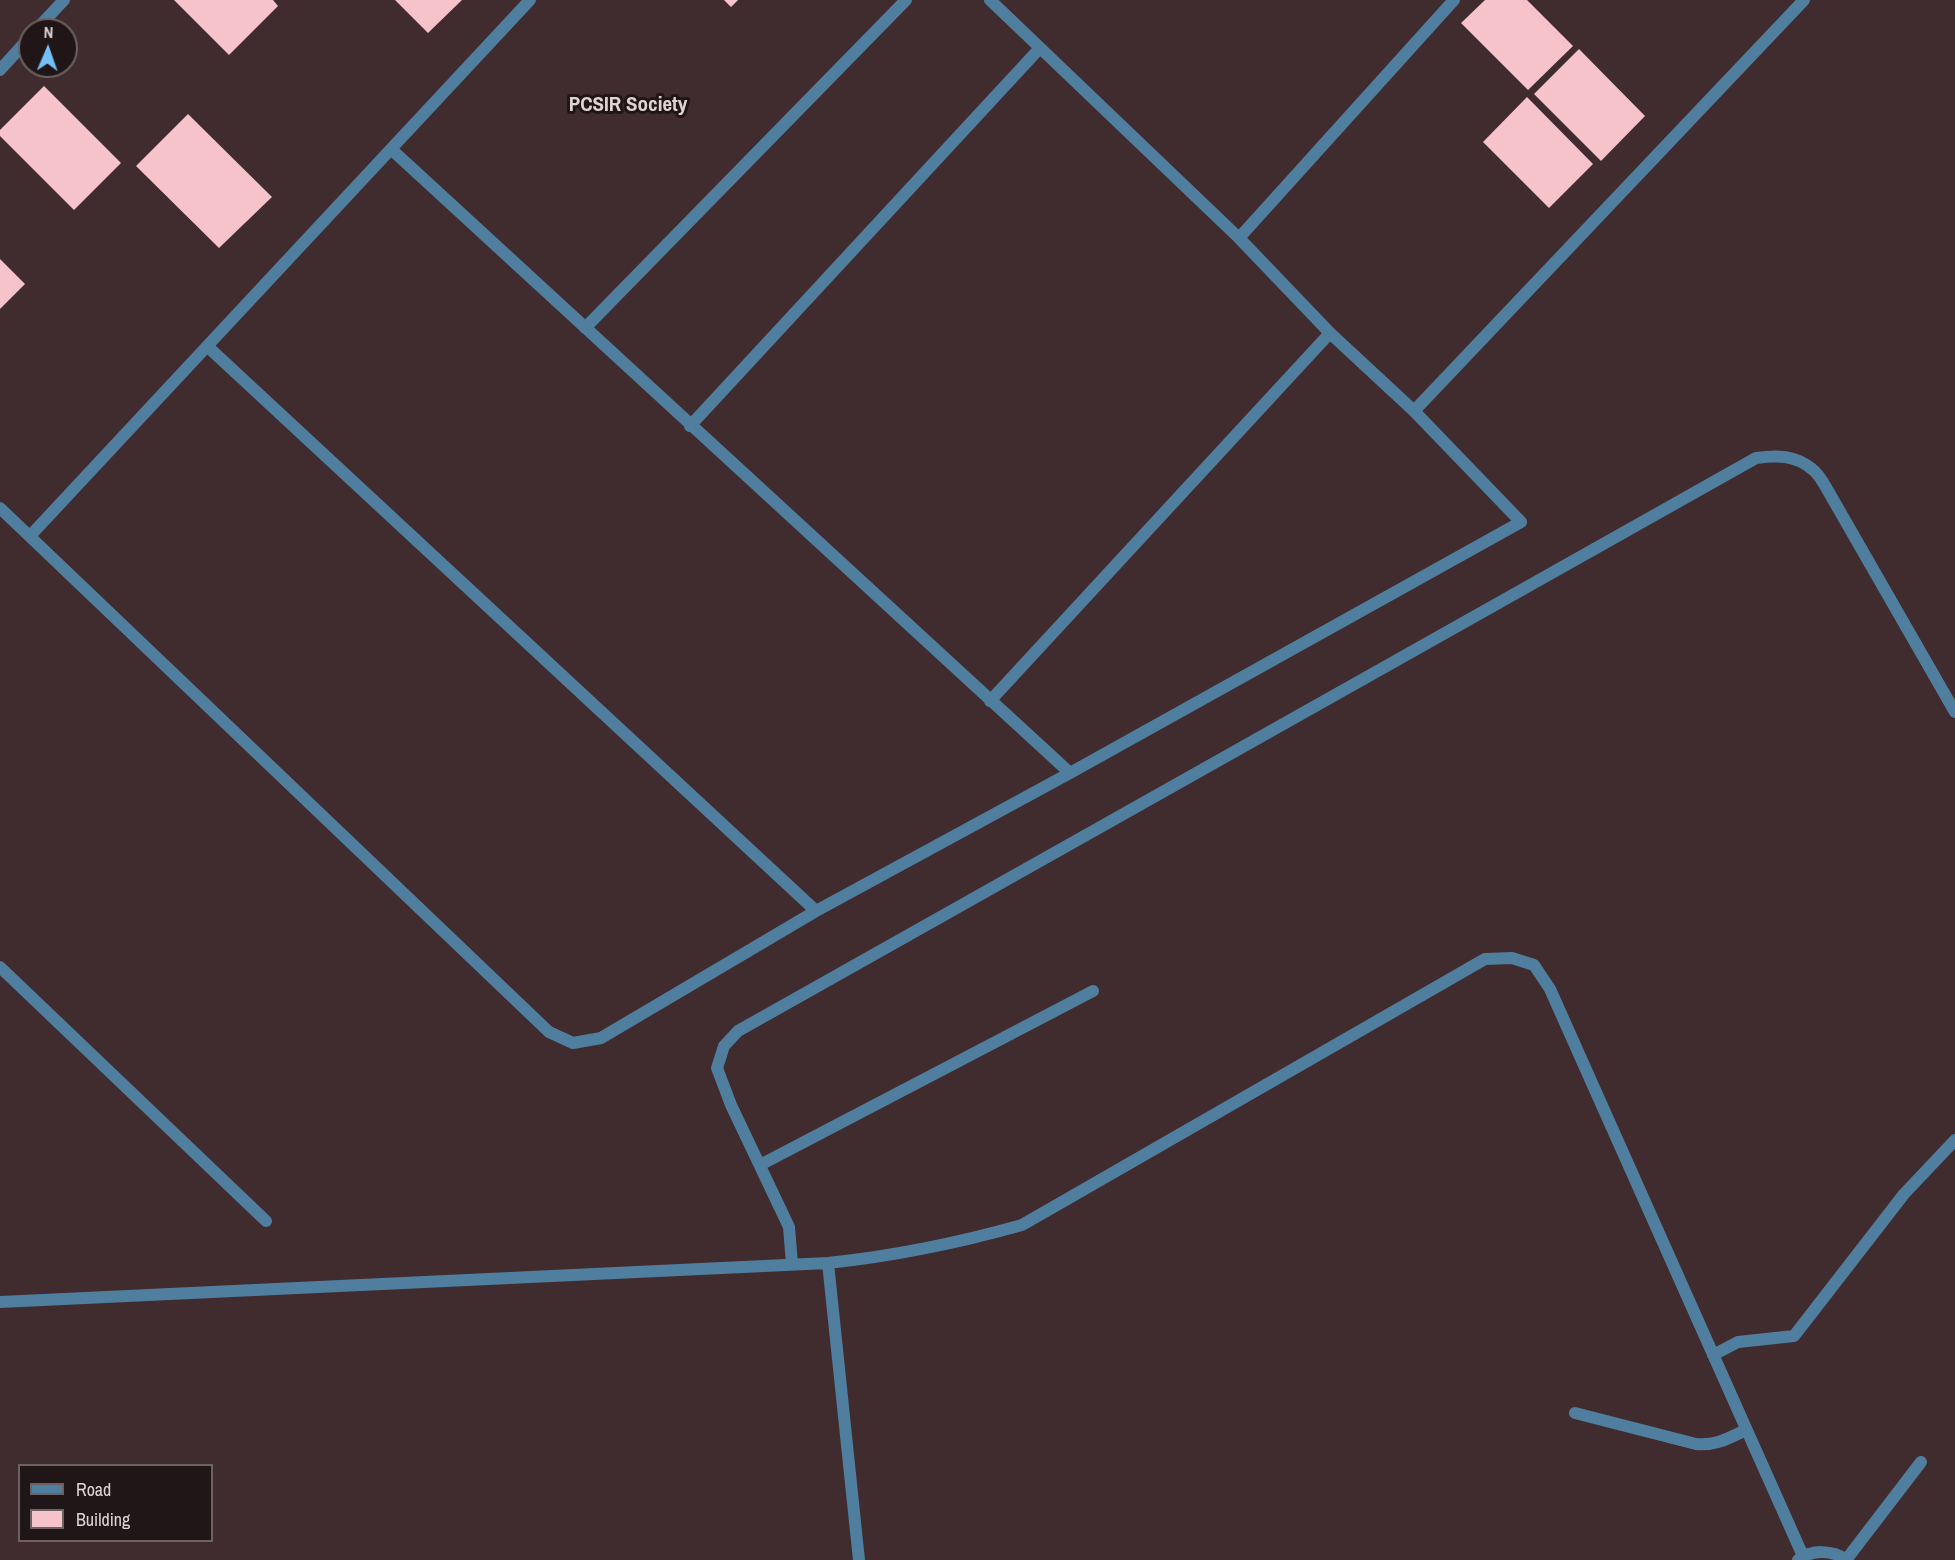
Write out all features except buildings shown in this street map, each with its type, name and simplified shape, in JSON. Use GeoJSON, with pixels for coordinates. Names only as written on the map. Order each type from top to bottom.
{"type":"FeatureCollection","features":[{"type":"Feature","properties":{"kind":"street"},"geometry":{"type":"LineString","coordinates":[[47,18],[64,0]]}},
{"type":"Feature","properties":{"kind":"street"},"geometry":{"type":"LineString","coordinates":[[30,536],[530,0]]}},
{"type":"Feature","properties":{"kind":"street"},"geometry":{"type":"LineString","coordinates":[[585,328],[906,0]]}},
{"type":"Feature","properties":{"kind":"street"},"geometry":{"type":"LineString","coordinates":[[0,508],[549,1032],[573,1043],[601,1038],[816,910],[1070,773],[1521,522],[1414,411],[1330,333],[1239,238],[990,0]]}},
{"type":"Feature","properties":{"kind":"street"},"geometry":{"type":"LineString","coordinates":[[1239,238],[1454,0]]}},
{"type":"Feature","properties":{"kind":"street"},"geometry":{"type":"LineString","coordinates":[[1414,411],[1804,0]]}},
{"type":"Feature","properties":{"kind":"street"},"geometry":{"type":"LineString","coordinates":[[690,426],[1040,48]]}},
{"type":"Feature","properties":{"kind":"street"},"geometry":{"type":"LineString","coordinates":[[0,70],[18,50]]}},
{"type":"Feature","properties":{"kind":"street"},"geometry":{"type":"LineString","coordinates":[[391,149],[1070,773]]}},
{"type":"Feature","properties":{"kind":"street"},"geometry":{"type":"LineString","coordinates":[[990,701],[1330,333]]}},
{"type":"Feature","properties":{"kind":"street"},"geometry":{"type":"LineString","coordinates":[[207,346],[816,910]]}},
{"type":"Feature","properties":{"kind":"street"},"geometry":{"type":"LineString","coordinates":[[792,1264],[789,1227],[731,1105],[717,1068],[724,1046],[738,1031],[1756,458],[1776,455],[1795,460],[1813,469],[1827,489],[1955,712]]}},
{"type":"Feature","properties":{"kind":"street"},"geometry":{"type":"LineString","coordinates":[[0,1302],[828,1263],[866,1259],[963,1241],[1022,1225],[1485,959],[1512,958],[1534,965],[1550,989],[1801,1558],[1821,1551],[1840,1555],[1846,1560],[1921,1462]]}},
{"type":"Feature","properties":{"kind":"street"},"geometry":{"type":"LineString","coordinates":[[0,967],[266,1221]]}},
{"type":"Feature","properties":{"kind":"street"},"geometry":{"type":"LineString","coordinates":[[760,1165],[1093,991]]}},
{"type":"Feature","properties":{"kind":"street"},"geometry":{"type":"LineString","coordinates":[[1713,1355],[1738,1342],[1794,1336],[1904,1194],[1955,1140]]}},
{"type":"Feature","properties":{"kind":"street"},"geometry":{"type":"LineString","coordinates":[[828,1263],[859,1560]]}},
{"type":"Feature","properties":{"kind":"street"},"geometry":{"type":"LineString","coordinates":[[1575,1413],[1696,1444],[1710,1445],[1721,1442],[1746,1430]]}},
{"type":"Feature","properties":{"kind":"district","name":"PCSIR Society"},"geometry":{"type":"Point","coordinates":[628,105]}}]}
